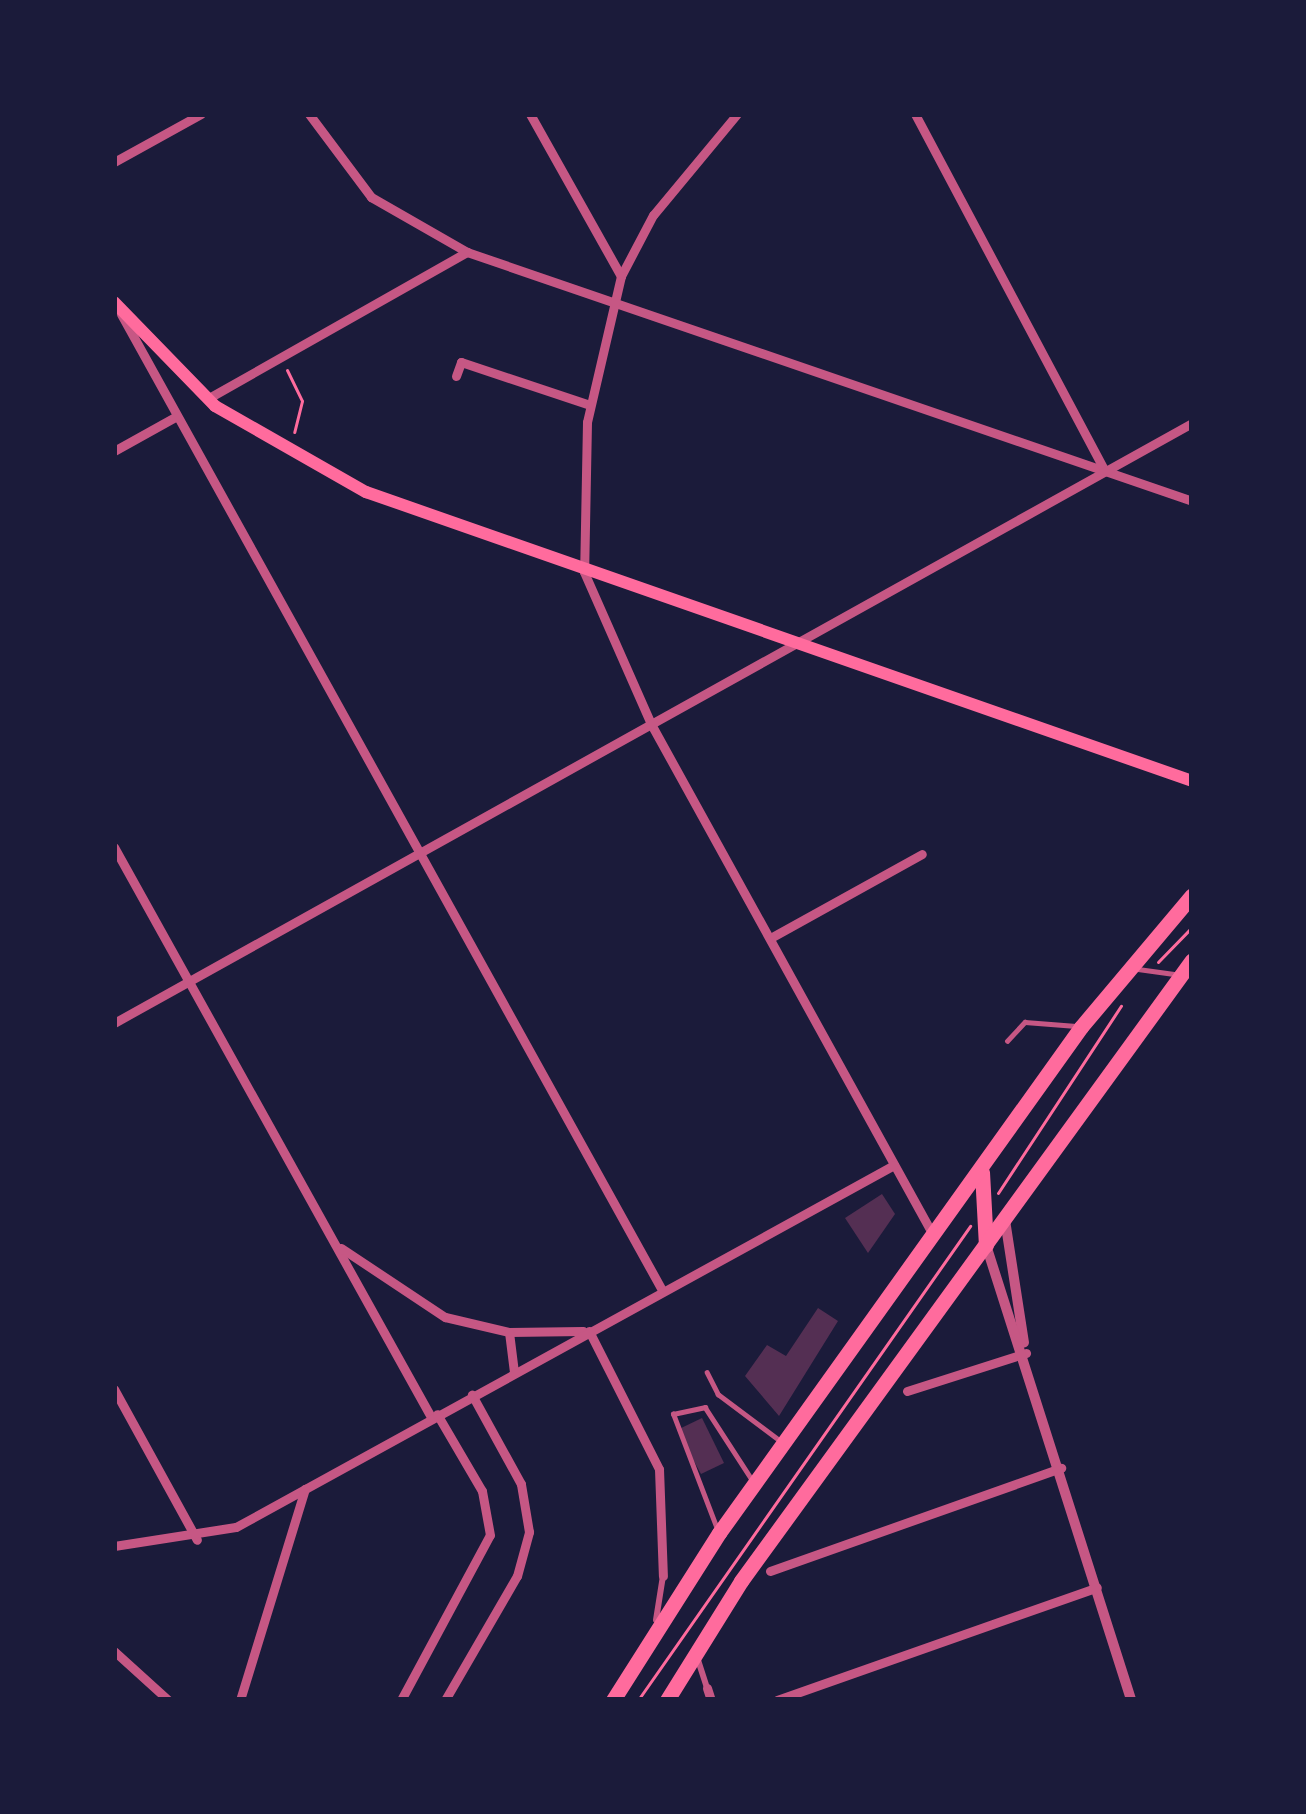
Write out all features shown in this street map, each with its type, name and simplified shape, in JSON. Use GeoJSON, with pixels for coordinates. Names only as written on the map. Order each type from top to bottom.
{"type":"FeatureCollection","features":[{"type":"Feature","properties":{"kind":"highway"},"geometry":{"type":"LineString","coordinates":[[613,1700],[654,1629],[755,1481],[1081,1028],[1192,896]]}},
{"type":"Feature","properties":{"kind":"highway"},"geometry":{"type":"LineString","coordinates":[[667,1700],[741,1581],[1192,960]]}},
{"type":"Feature","properties":{"kind":"highway"},"geometry":{"type":"LineString","coordinates":[[983,1169],[975,1221],[986,1245]]}},
{"type":"Feature","properties":{"kind":"main road"},"geometry":{"type":"LineString","coordinates":[[117,308],[207,399],[284,449],[584,572],[1189,779]]}},
{"type":"Feature","properties":{"kind":"street"},"geometry":{"type":"LineString","coordinates":[[114,162],[201,114]]}},
{"type":"Feature","properties":{"kind":"street"},"geometry":{"type":"LineString","coordinates":[[309,114],[371,197],[467,252],[1192,501]]}},
{"type":"Feature","properties":{"kind":"street"},"geometry":{"type":"LineString","coordinates":[[530,114],[621,276]]}},
{"type":"Feature","properties":{"kind":"street"},"geometry":{"type":"LineString","coordinates":[[737,114],[653,215],[621,276],[590,405],[584,572],[651,724],[774,936],[933,1234]]}},
{"type":"Feature","properties":{"kind":"street"},"geometry":{"type":"LineString","coordinates":[[915,114],[1105,471]]}},
{"type":"Feature","properties":{"kind":"street"},"geometry":{"type":"LineString","coordinates":[[207,399],[467,252]]}},
{"type":"Feature","properties":{"kind":"street"},"geometry":{"type":"LineString","coordinates":[[117,308],[662,1290]]}},
{"type":"Feature","properties":{"kind":"street"},"geometry":{"type":"LineString","coordinates":[[456,376],[461,362],[590,405]]}},
{"type":"Feature","properties":{"kind":"street"},"geometry":{"type":"LineString","coordinates":[[114,451],[177,416]]}},
{"type":"Feature","properties":{"kind":"street"},"geometry":{"type":"LineString","coordinates":[[114,1023],[1192,423]]}},
{"type":"Feature","properties":{"kind":"street"},"geometry":{"type":"LineString","coordinates":[[114,847],[332,1240],[482,1491],[490,1535],[401,1700]]}},
{"type":"Feature","properties":{"kind":"street"},"geometry":{"type":"LineString","coordinates":[[774,936],[922,854]]}},
{"type":"Feature","properties":{"kind":"street"},"geometry":{"type":"LineString","coordinates":[[114,1546],[197,1540],[305,1489],[893,1165]]}},
{"type":"Feature","properties":{"kind":"street"},"geometry":{"type":"LineString","coordinates":[[1005,1217],[1025,1349]]}},
{"type":"Feature","properties":{"kind":"street"},"geometry":{"type":"LineString","coordinates":[[332,1240],[421,1306],[508,1332],[589,1331]]}},
{"type":"Feature","properties":{"kind":"street"},"geometry":{"type":"LineString","coordinates":[[986,1245],[1025,1349],[1130,1700]]}},
{"type":"Feature","properties":{"kind":"street"},"geometry":{"type":"LineString","coordinates":[[589,1331],[659,1469],[663,1576],[654,1629]]}},
{"type":"Feature","properties":{"kind":"street"},"geometry":{"type":"LineString","coordinates":[[508,1332],[514,1372]]}},
{"type":"Feature","properties":{"kind":"street"},"geometry":{"type":"LineString","coordinates":[[879,1389],[907,1391],[1025,1349]]}},
{"type":"Feature","properties":{"kind":"street"},"geometry":{"type":"LineString","coordinates":[[114,1389],[197,1540]]}},
{"type":"Feature","properties":{"kind":"street"},"geometry":{"type":"LineString","coordinates":[[446,1700],[518,1576],[529,1532],[521,1484],[472,1395]]}},
{"type":"Feature","properties":{"kind":"street"},"geometry":{"type":"LineString","coordinates":[[741,1581],[1061,1468]]}},
{"type":"Feature","properties":{"kind":"street"},"geometry":{"type":"LineString","coordinates":[[240,1700],[305,1489]]}},
{"type":"Feature","properties":{"kind":"street"},"geometry":{"type":"LineString","coordinates":[[777,1700],[1096,1587]]}},
{"type":"Feature","properties":{"kind":"street"},"geometry":{"type":"LineString","coordinates":[[695,1649],[711,1700]]}},
{"type":"Feature","properties":{"kind":"street"},"geometry":{"type":"LineString","coordinates":[[114,1651],[168,1700]]}},
{"type":"Feature","properties":{"kind":"lane"},"geometry":{"type":"LineString","coordinates":[[1126,969],[1180,975]]}},
{"type":"Feature","properties":{"kind":"lane"},"geometry":{"type":"LineString","coordinates":[[1007,1041],[1025,1022],[1081,1028]]}},
{"type":"Feature","properties":{"kind":"lane"},"geometry":{"type":"LineString","coordinates":[[706,1372],[718,1394],[783,1442]]}},
{"type":"Feature","properties":{"kind":"lane"},"geometry":{"type":"LineString","coordinates":[[719,1533],[673,1414],[705,1407],[755,1481]]}},
{"type":"Feature","properties":{"kind":"path"},"geometry":{"type":"LineString","coordinates":[[276,360],[302,401],[284,449]]}},
{"type":"Feature","properties":{"kind":"path"},"geometry":{"type":"LineString","coordinates":[[638,1700],[1126,998]]}},
{"type":"Feature","properties":{"kind":"building"},"geometry":{"type":"Polygon","coordinates":[[[882,1194],[895,1214],[868,1253],[845,1218],[882,1194]]]}},
{"type":"Feature","properties":{"kind":"building"},"geometry":{"type":"Polygon","coordinates":[[[818,1308],[838,1321],[779,1416],[745,1376],[767,1345],[786,1356],[818,1308]]]}},
{"type":"Feature","properties":{"kind":"building"},"geometry":{"type":"Polygon","coordinates":[[[702,1418],[724,1463],[701,1474],[677,1430],[702,1418]]]}}]}
